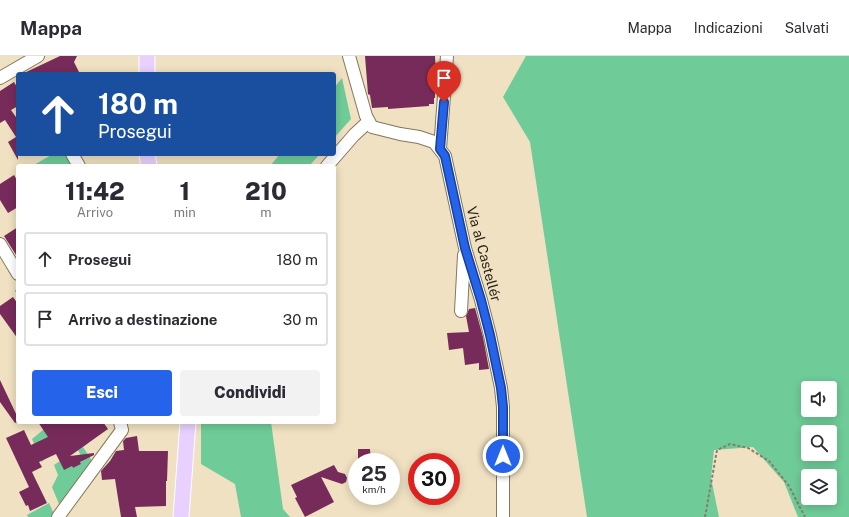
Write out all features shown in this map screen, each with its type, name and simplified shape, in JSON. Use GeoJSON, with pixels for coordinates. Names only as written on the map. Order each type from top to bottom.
{"type":"FeatureCollection","features":[{"type":"Feature","properties":{"kind":"main road"},"geometry":{"type":"LineString","coordinates":[[147,72],[148,56]]}},
{"type":"Feature","properties":{"kind":"main road"},"geometry":{"type":"LineString","coordinates":[[181,517],[188,424]]}},
{"type":"Feature","properties":{"kind":"street"},"geometry":{"type":"LineString","coordinates":[[23,70],[38,56]]}},
{"type":"Feature","properties":{"kind":"street"},"geometry":{"type":"LineString","coordinates":[[349,56],[362,104],[368,122],[372,127],[380,130],[419,137],[434,142],[440,149]]}},
{"type":"Feature","properties":{"kind":"street"},"geometry":{"type":"LineString","coordinates":[[440,149],[447,56]]}},
{"type":"Feature","properties":{"kind":"street"},"geometry":{"type":"LineString","coordinates":[[0,78],[16,72]]}},
{"type":"Feature","properties":{"kind":"street"},"geometry":{"type":"LineString","coordinates":[[336,156],[368,122]]}},
{"type":"Feature","properties":{"kind":"street","name":"Via al Castellér"},"geometry":{"type":"LineString","coordinates":[[440,149],[445,156],[465,248],[485,314],[501,388],[503,427],[503,517]]}},
{"type":"Feature","properties":{"kind":"street"},"geometry":{"type":"LineString","coordinates":[[329,164],[336,156]]}},
{"type":"Feature","properties":{"kind":"street"},"geometry":{"type":"LineString","coordinates":[[0,244],[16,271]]}},
{"type":"Feature","properties":{"kind":"street"},"geometry":{"type":"LineString","coordinates":[[461,311],[465,248]]}},
{"type":"Feature","properties":{"kind":"street"},"geometry":{"type":"LineString","coordinates":[[58,517],[122,430],[120,424]]}},
{"type":"Feature","properties":{"kind":"path"},"geometry":{"type":"LineString","coordinates":[[705,517],[717,450],[730,444],[748,448],[769,461],[789,486],[805,517]]}},
{"type":"Feature","properties":{"kind":"green space"},"geometry":{"type":"Polygon","coordinates":[[[526,56],[849,56],[849,517],[798,517],[784,482],[753,447],[714,450],[711,478],[719,517],[587,517],[530,142],[503,97],[526,56]]]}},
{"type":"Feature","properties":{"kind":"green space"},"geometry":{"type":"Polygon","coordinates":[[[342,78],[351,119],[336,136],[336,86],[342,78]]]}},
{"type":"Feature","properties":{"kind":"green space"},"geometry":{"type":"Polygon","coordinates":[[[50,156],[67,156],[72,164],[36,164],[50,156]]]}},
{"type":"Feature","properties":{"kind":"green space"},"geometry":{"type":"Polygon","coordinates":[[[278,156],[318,156],[311,164],[272,164],[278,156]]]}},
{"type":"Feature","properties":{"kind":"green space"},"geometry":{"type":"Polygon","coordinates":[[[66,424],[74,424],[88,443],[83,447],[91,459],[91,464],[63,504],[59,504],[52,487],[58,475],[54,465],[60,461],[72,466],[73,468],[81,464],[80,462],[83,460],[74,442],[64,429],[44,440],[47,456],[42,462],[32,439],[43,430],[66,424]]]}},
{"type":"Feature","properties":{"kind":"green space"},"geometry":{"type":"Polygon","coordinates":[[[201,424],[271,424],[283,509],[290,517],[241,517],[235,484],[201,464],[201,424]]]}},
{"type":"Feature","properties":{"kind":"green space"},"geometry":{"type":"Polygon","coordinates":[[[49,503],[54,514],[52,517],[28,517],[27,515],[49,503]]]}},
{"type":"Feature","properties":{"kind":"building"},"geometry":{"type":"Polygon","coordinates":[[[60,56],[77,56],[74,62],[79,72],[26,72],[60,56]]]}},
{"type":"Feature","properties":{"kind":"building"},"geometry":{"type":"Polygon","coordinates":[[[365,56],[435,56],[437,93],[435,93],[434,104],[429,104],[429,106],[388,109],[388,107],[372,108],[370,95],[368,94],[365,56]]]}},
{"type":"Feature","properties":{"kind":"building"},"geometry":{"type":"Polygon","coordinates":[[[14,82],[16,86],[16,107],[11,110],[16,117],[16,137],[5,120],[0,123],[0,91],[14,82]]]}},
{"type":"Feature","properties":{"kind":"building"},"geometry":{"type":"Polygon","coordinates":[[[16,137],[16,156],[18,156],[18,160],[8,142],[16,137]]]}},
{"type":"Feature","properties":{"kind":"building"},"geometry":{"type":"Polygon","coordinates":[[[14,175],[16,178],[16,208],[8,213],[0,200],[0,184],[14,175]]]}},
{"type":"Feature","properties":{"kind":"building"},"geometry":{"type":"Polygon","coordinates":[[[16,228],[16,255],[4,236],[16,228]]]}},
{"type":"Feature","properties":{"kind":"building"},"geometry":{"type":"Polygon","coordinates":[[[13,297],[16,301],[16,336],[0,314],[0,306],[13,297]]]}},
{"type":"Feature","properties":{"kind":"building"},"geometry":{"type":"Polygon","coordinates":[[[475,308],[483,337],[489,369],[479,370],[479,363],[465,365],[463,348],[449,350],[447,333],[469,332],[466,316],[469,309],[475,308]]]}},
{"type":"Feature","properties":{"kind":"building"},"geometry":{"type":"Polygon","coordinates":[[[0,380],[16,414],[16,423],[15,423],[0,402],[0,380]]]}},
{"type":"Feature","properties":{"kind":"building"},"geometry":{"type":"Polygon","coordinates":[[[39,424],[104,424],[108,429],[70,456],[94,453],[94,455],[80,462],[81,464],[73,468],[72,466],[64,470],[56,454],[39,462],[42,467],[32,472],[47,503],[30,511],[28,505],[26,506],[19,492],[29,487],[6,438],[24,430],[31,445],[48,437],[39,424]]]}},
{"type":"Feature","properties":{"kind":"building"},"geometry":{"type":"Polygon","coordinates":[[[137,436],[139,451],[168,451],[166,506],[135,507],[137,517],[121,517],[115,479],[102,480],[101,471],[116,451],[124,450],[123,441],[126,438],[137,436]]]}},
{"type":"Feature","properties":{"kind":"building"},"geometry":{"type":"Polygon","coordinates":[[[358,449],[370,449],[370,453],[358,453],[358,449]]]}},
{"type":"Feature","properties":{"kind":"building"},"geometry":{"type":"Polygon","coordinates":[[[334,465],[338,472],[345,474],[347,478],[346,482],[342,484],[321,477],[334,502],[305,517],[295,498],[297,497],[291,485],[334,465]]]}},
{"type":"Feature","properties":{"kind":"route"},"geometry":{"type":"LineString","coordinates":[[444,102],[440,149],[445,156],[465,248],[490,335],[501,388],[503,407],[503,456]]}}]}
